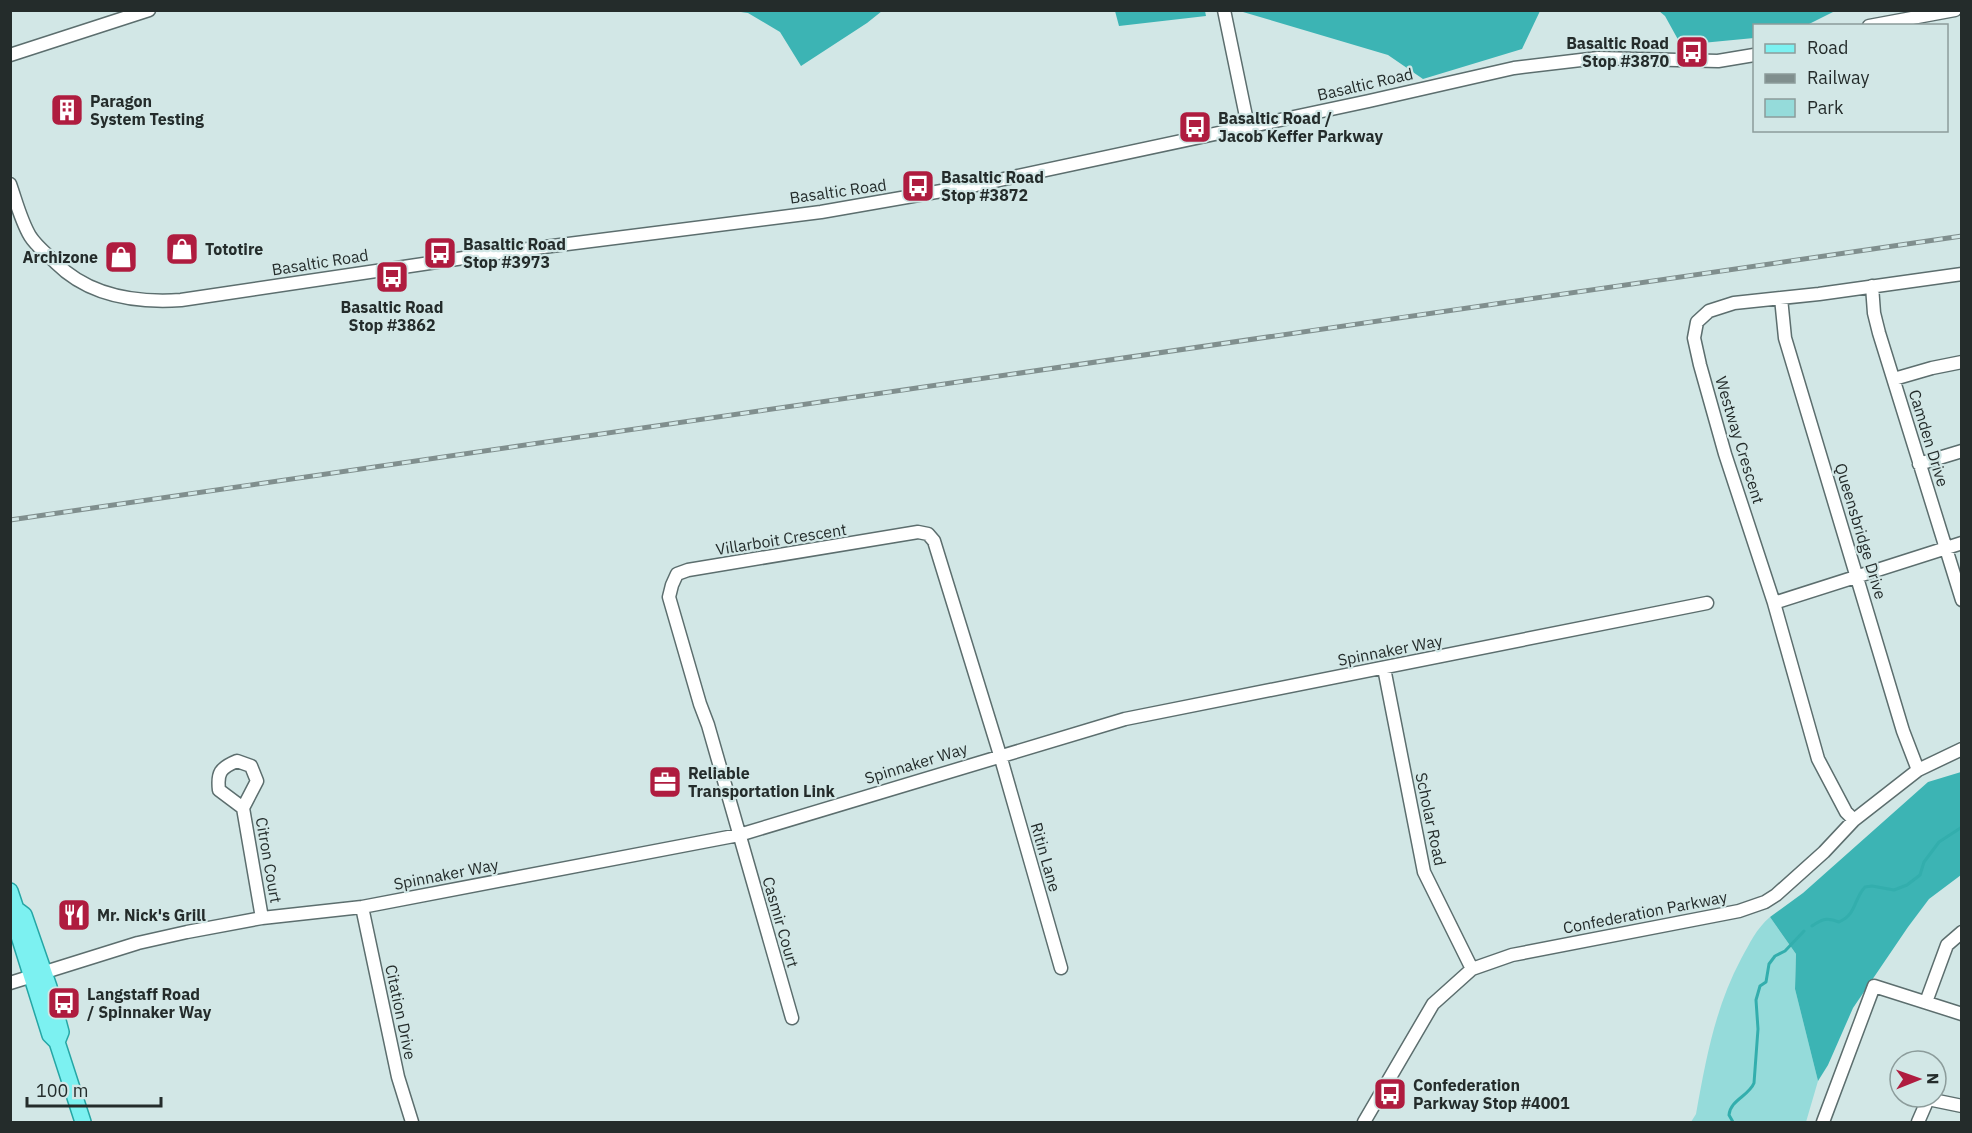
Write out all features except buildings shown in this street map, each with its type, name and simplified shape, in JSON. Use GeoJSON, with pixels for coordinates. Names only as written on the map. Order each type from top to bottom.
{"type":"FeatureCollection","features":[{"type":"Feature","properties":{"kind":"main road"},"geometry":{"type":"LineString","coordinates":[[10,891],[16,909],[13,917],[38,975],[50,1035],[57,1042],[83,1122]]}},
{"type":"Feature","properties":{"kind":"street"},"geometry":{"type":"LineString","coordinates":[[10,55],[149,10]]}},
{"type":"Feature","properties":{"kind":"street"},"geometry":{"type":"LineString","coordinates":[[1224,10],[1248,126]]}},
{"type":"Feature","properties":{"kind":"street"},"geometry":{"type":"LineString","coordinates":[[1880,24],[1955,10]]}},
{"type":"Feature","properties":{"kind":"street","name":"Basaltic Road"},"geometry":{"type":"LineString","coordinates":[[10,184],[30,237],[63,272],[104,293],[142,301],[161,301],[266,288],[298,281],[504,252],[864,205],[976,185],[1535,64],[1598,58],[1718,61],[1753,55]]}},
{"type":"Feature","properties":{"kind":"street","name":"Westway Crescent"},"geometry":{"type":"LineString","coordinates":[[1854,820],[1846,812],[1818,759],[1774,603],[1725,454],[1700,365],[1694,338],[1697,322],[1709,311],[1734,303],[1962,274]]}},
{"type":"Feature","properties":{"kind":"street","name":"Camden Drive"},"geometry":{"type":"LineString","coordinates":[[1872,286],[1874,313],[1962,600]]}},
{"type":"Feature","properties":{"kind":"street","name":"Queensbridge Drive"},"geometry":{"type":"LineString","coordinates":[[1781,298],[1785,338],[1903,731],[1918,770]]}},
{"type":"Feature","properties":{"kind":"street"},"geometry":{"type":"LineString","coordinates":[[1894,380],[1932,368],[1962,362]]}},
{"type":"Feature","properties":{"kind":"street"},"geometry":{"type":"LineString","coordinates":[[1919,464],[1962,451]]}},
{"type":"Feature","properties":{"kind":"street","name":"Villarboit Crescent"},"geometry":{"type":"LineString","coordinates":[[739,835],[669,597],[677,574],[688,570],[918,532],[928,534],[934,541],[938,552],[1000,755]]}},
{"type":"Feature","properties":{"kind":"street"},"geometry":{"type":"LineString","coordinates":[[1774,603],[1962,543]]}},
{"type":"Feature","properties":{"kind":"street","name":"Spinnaker Way"},"geometry":{"type":"LineString","coordinates":[[10,983],[138,943],[262,918],[362,907],[739,835],[1125,719],[1707,603]]}},
{"type":"Feature","properties":{"kind":"street","name":"Scholar Road"},"geometry":{"type":"LineString","coordinates":[[1384,668],[1425,872],[1472,969]]}},
{"type":"Feature","properties":{"kind":"street","name":"Confederation Parkway"},"geometry":{"type":"LineString","coordinates":[[1364,1122],[1433,1004],[1472,969],[1512,955],[1739,911],[1765,902],[1824,852],[1854,820],[1918,770],[1962,749]]}},
{"type":"Feature","properties":{"kind":"street","name":"Ritin Lane"},"geometry":{"type":"LineString","coordinates":[[1000,755],[1061,968]]}},
{"type":"Feature","properties":{"kind":"street","name":"Citron Court"},"geometry":{"type":"LineString","coordinates":[[243,808],[262,918]]}},
{"type":"Feature","properties":{"kind":"street","name":"Casmir Court"},"geometry":{"type":"LineString","coordinates":[[739,835],[792,1018]]}},
{"type":"Feature","properties":{"kind":"street","name":"Citation Drive"},"geometry":{"type":"LineString","coordinates":[[362,907],[398,1077],[412,1122]]}},
{"type":"Feature","properties":{"kind":"street"},"geometry":{"type":"LineString","coordinates":[[1926,1002],[1947,945],[1962,932]]}},
{"type":"Feature","properties":{"kind":"street"},"geometry":{"type":"LineString","coordinates":[[1823,1122],[1874,986],[1962,1014]]}},
{"type":"Feature","properties":{"kind":"street"},"geometry":{"type":"LineString","coordinates":[[1918,1122],[1928,1099],[1962,1106]]}},
{"type":"Feature","properties":{"kind":"green space"},"geometry":{"type":"Polygon","coordinates":[[[1770,917],[1796,954],[1795,989],[1818,1081],[1806,1122],[1691,1122],[1696,1114],[1708,1054],[1724,996],[1750,942],[1770,917]]]}},
{"type":"Feature","properties":{"kind":"shaded area"},"geometry":{"type":"Polygon","coordinates":[[[882,10],[867,23],[801,66],[780,32],[748,13],[734,11],[882,10]]]}},
{"type":"Feature","properties":{"kind":"shaded area"},"geometry":{"type":"Polygon","coordinates":[[[1243,10],[1540,11],[1522,49],[1423,79],[1388,55],[1243,12],[1243,10]]]}},
{"type":"Feature","properties":{"kind":"shaded area"},"geometry":{"type":"Polygon","coordinates":[[[1115,11],[1205,11],[1206,16],[1119,26],[1115,11]]]}},
{"type":"Feature","properties":{"kind":"shaded area"},"geometry":{"type":"Polygon","coordinates":[[[1659,11],[1835,11],[1809,24],[1753,24],[1753,38],[1681,45],[1665,16],[1659,11]]]}},
{"type":"Feature","properties":{"kind":"shaded area"},"geometry":{"type":"Polygon","coordinates":[[[1961,772],[1961,875],[1929,899],[1908,927],[1853,1008],[1828,1065],[1818,1081],[1795,989],[1796,954],[1770,917],[1803,893],[1928,782],[1961,772]]]}},
{"type":"Feature","properties":{"kind":"waterway"},"geometry":{"type":"LineString","coordinates":[[1812,926],[1825,920],[1839,922],[1845,919],[1865,887],[1894,890],[1907,885],[1920,875],[1924,862],[1939,842],[1962,827]]}},
{"type":"Feature","properties":{"kind":"waterway"},"geometry":{"type":"LineString","coordinates":[[1733,1122],[1729,1115],[1730,1110],[1754,1083],[1758,1029],[1756,1000],[1760,986],[1766,982],[1769,964],[1775,956],[1785,951],[1804,931]]}},
{"type":"Feature","properties":{"kind":"railway"},"geometry":{"type":"LineString","coordinates":[[10,520],[1962,236]]}},
{"type":"Feature","properties":{"kind":"place","name":"Basaltic Road Stop #3870"},"geometry":{"type":"Point","coordinates":[1692,52]}},
{"type":"Feature","properties":{"kind":"place","name":"Paragon System Testing"},"geometry":{"type":"Point","coordinates":[67,110]}},
{"type":"Feature","properties":{"kind":"place","name":"Basaltic Road / Jacob Keffer Parkway"},"geometry":{"type":"Point","coordinates":[1195,127]}},
{"type":"Feature","properties":{"kind":"place","name":"Basaltic Road Stop #3872"},"geometry":{"type":"Point","coordinates":[918,186]}},
{"type":"Feature","properties":{"kind":"place","name":"Tototire"},"geometry":{"type":"Point","coordinates":[182,249]}},
{"type":"Feature","properties":{"kind":"place","name":"Basaltic Road Stop #3973"},"geometry":{"type":"Point","coordinates":[440,253]}},
{"type":"Feature","properties":{"kind":"place","name":"Archizone"},"geometry":{"type":"Point","coordinates":[121,257]}},
{"type":"Feature","properties":{"kind":"place","name":"Basaltic Road Stop #3862"},"geometry":{"type":"Point","coordinates":[392,277]}},
{"type":"Feature","properties":{"kind":"place","name":"Reliable Transportation Link"},"geometry":{"type":"Point","coordinates":[665,782]}},
{"type":"Feature","properties":{"kind":"place","name":"Mr. Nick's Grill"},"geometry":{"type":"Point","coordinates":[74,915]}},
{"type":"Feature","properties":{"kind":"place","name":"Langstaff Road / Spinnaker Way"},"geometry":{"type":"Point","coordinates":[64,1003]}},
{"type":"Feature","properties":{"kind":"place","name":"Confederation Parkway Stop #4001"},"geometry":{"type":"Point","coordinates":[1390,1094]}}]}
